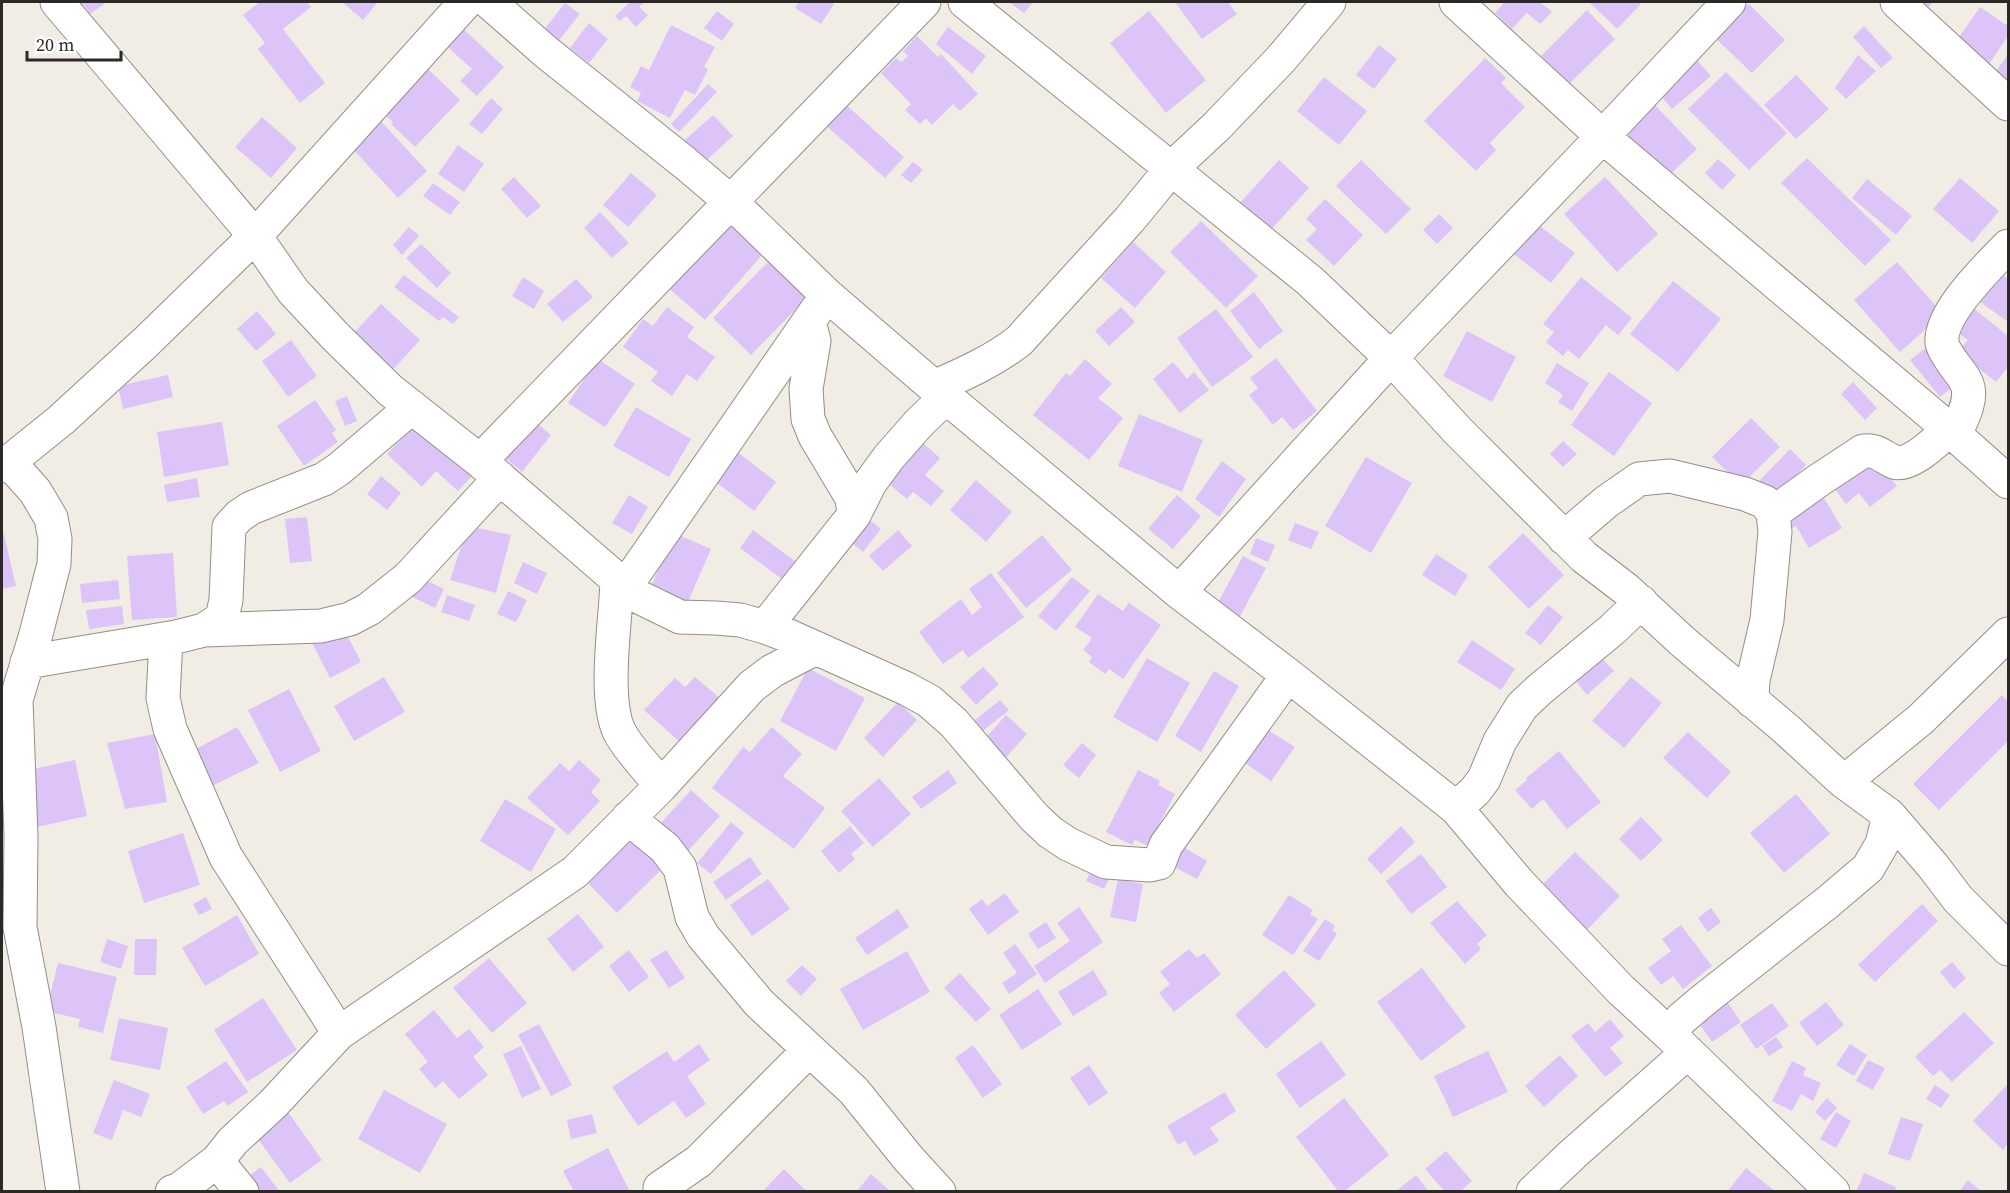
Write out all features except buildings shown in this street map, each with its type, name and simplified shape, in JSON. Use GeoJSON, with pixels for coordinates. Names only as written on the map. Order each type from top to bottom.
{"type":"FeatureCollection","features":[{"type":"Feature","properties":{"kind":"street"},"geometry":{"type":"LineString","coordinates":[[57,2],[255,236],[293,291],[335,336],[390,390],[490,469],[621,584],[635,595],[680,617],[740,620],[765,627],[816,648],[929,701],[954,723],[1034,817],[1068,844],[1106,862],[1150,865],[1159,862],[1166,845],[1288,675]]}},
{"type":"Feature","properties":{"kind":"street"},"geometry":{"type":"LineString","coordinates":[[63,1191],[39,1028],[20,927],[21,836],[16,700],[54,564],[55,539],[51,518],[35,491],[5,464],[61,420],[138,350],[255,236],[466,2]]}},
{"type":"Feature","properties":{"kind":"street"},"geometry":{"type":"LineString","coordinates":[[489,2],[546,52],[731,202],[827,295],[1179,592],[1456,808],[1519,883],[1621,990],[1833,1191]]}},
{"type":"Feature","properties":{"kind":"street"},"geometry":{"type":"LineString","coordinates":[[27,662],[166,639],[204,630],[321,626],[350,619],[369,609],[408,578],[490,469],[731,202],[924,2]]}},
{"type":"Feature","properties":{"kind":"street"},"geometry":{"type":"LineString","coordinates":[[965,2],[1310,281],[1391,358],[1457,430],[1584,557],[1641,602],[1682,641],[1844,782],[1889,815],[1958,899],[2008,949]]}},
{"type":"Feature","properties":{"kind":"street"},"geometry":{"type":"LineString","coordinates":[[765,627],[854,515],[870,483],[919,423],[940,392],[1019,341],[1130,219],[1171,169],[1217,126],[1281,59],[1329,2]]}},
{"type":"Feature","properties":{"kind":"street"},"geometry":{"type":"LineString","coordinates":[[1456,2],[1603,137],[2008,482]]}},
{"type":"Feature","properties":{"kind":"street"},"geometry":{"type":"LineString","coordinates":[[1179,592],[1391,358],[1729,2]]}},
{"type":"Feature","properties":{"kind":"street"},"geometry":{"type":"LineString","coordinates":[[1897,2],[2008,104]]}},
{"type":"Feature","properties":{"kind":"street"},"geometry":{"type":"LineString","coordinates":[[1773,513],[1818,480],[1863,452],[1871,450],[1900,463],[1908,461],[1952,432],[1963,417],[1969,394],[1967,382],[1942,345],[1945,321],[1974,281],[2008,246]]}},
{"type":"Feature","properties":{"kind":"street"},"geometry":{"type":"LineString","coordinates":[[661,786],[620,732],[614,713],[612,661],[621,584],[827,295]]}},
{"type":"Feature","properties":{"kind":"street"},"geometry":{"type":"LineString","coordinates":[[809,322],[814,341],[806,389],[808,419],[852,498],[854,515]]}},
{"type":"Feature","properties":{"kind":"street"},"geometry":{"type":"LineString","coordinates":[[204,630],[222,618],[226,600],[229,527],[239,516],[251,508],[324,479],[412,407]]}},
{"type":"Feature","properties":{"kind":"street"},"geometry":{"type":"LineString","coordinates":[[1564,538],[1606,502],[1639,479],[1670,476],[1745,494],[1765,502],[1773,513],[1775,532],[1767,620],[1753,680],[1752,701]]}},
{"type":"Feature","properties":{"kind":"street"},"geometry":{"type":"LineString","coordinates":[[1456,808],[1476,791],[1484,779],[1500,741],[1522,706],[1613,629],[1641,602]]}},
{"type":"Feature","properties":{"kind":"street"},"geometry":{"type":"LineString","coordinates":[[1844,782],[1921,719],[2008,634]]}},
{"type":"Feature","properties":{"kind":"street"},"geometry":{"type":"LineString","coordinates":[[166,639],[163,698],[174,740],[226,856],[339,1033]]}},
{"type":"Feature","properties":{"kind":"street"},"geometry":{"type":"LineString","coordinates":[[172,1191],[180,1189],[217,1161],[233,1141],[273,1104],[339,1033],[575,872],[661,786],[752,686],[772,671],[816,648]]}},
{"type":"Feature","properties":{"kind":"street"},"geometry":{"type":"LineString","coordinates":[[1533,1191],[1573,1154],[1679,1044],[1682,1019],[1868,868],[1882,844],[1889,815]]}},
{"type":"Feature","properties":{"kind":"street"},"geometry":{"type":"LineString","coordinates":[[628,818],[665,848],[680,868],[692,917],[703,936],[759,1003],[854,1091],[908,1158],[939,1191]]}},
{"type":"Feature","properties":{"kind":"street"},"geometry":{"type":"LineString","coordinates":[[660,1188],[699,1161],[809,1050]]}},
{"type":"Feature","properties":{"kind":"street"},"geometry":{"type":"LineString","coordinates":[[217,1161],[242,1191]]}}]}
